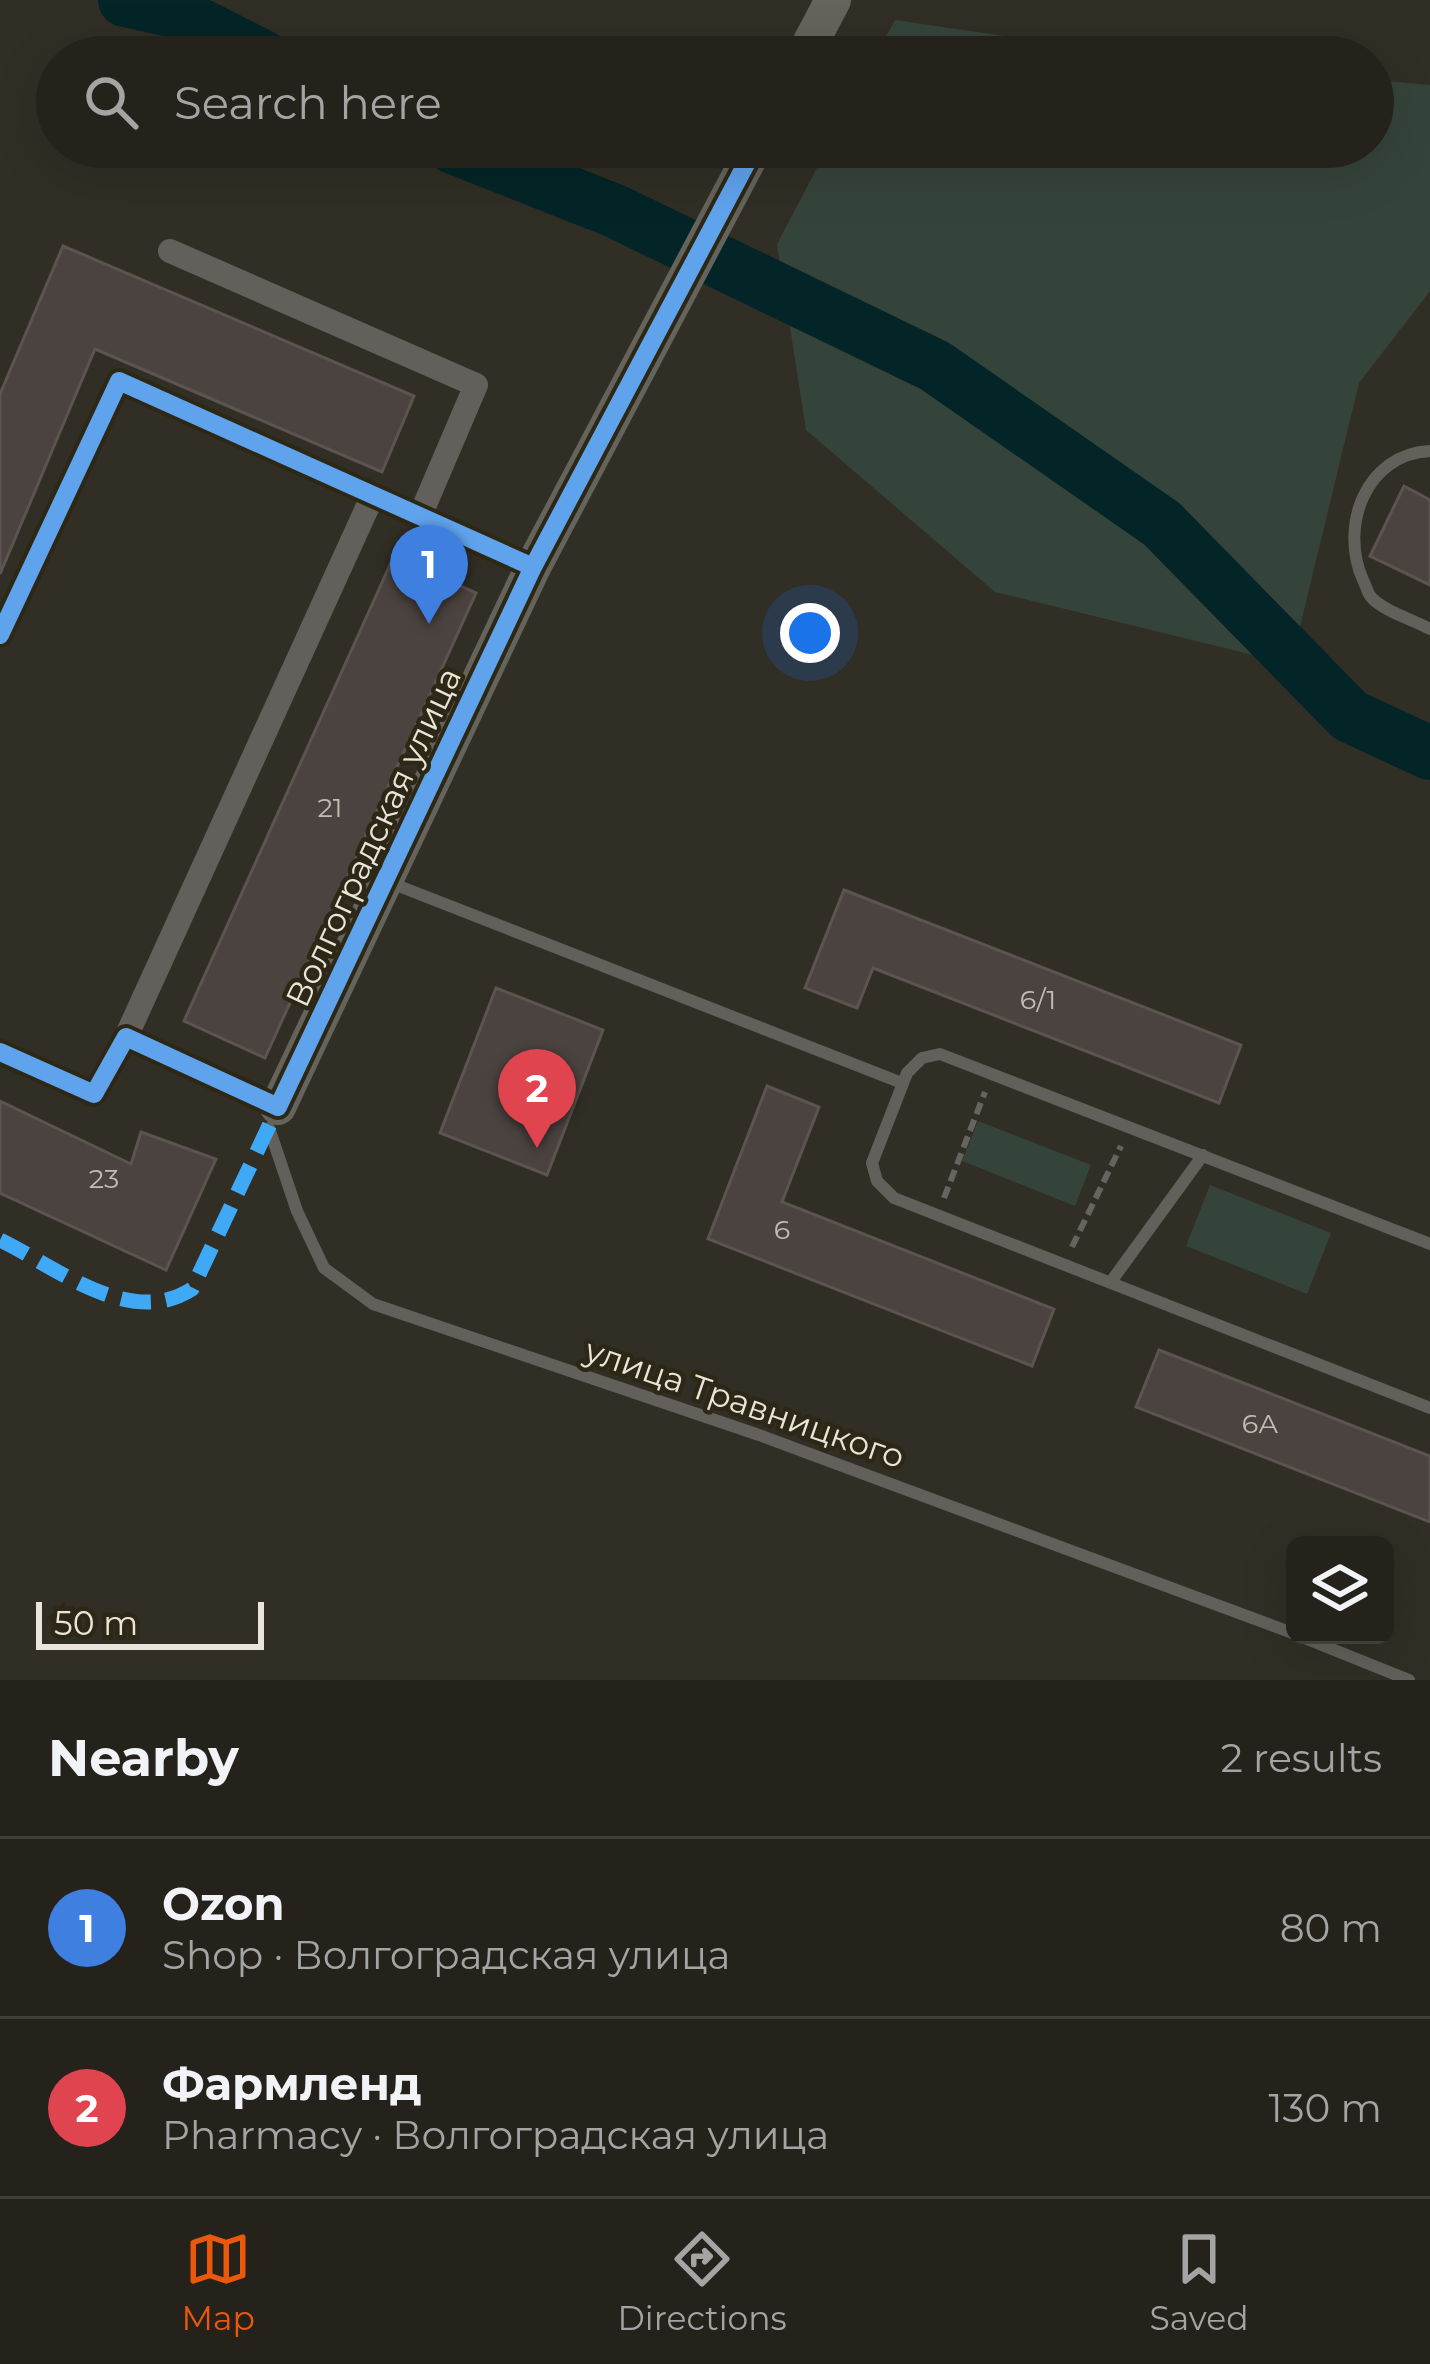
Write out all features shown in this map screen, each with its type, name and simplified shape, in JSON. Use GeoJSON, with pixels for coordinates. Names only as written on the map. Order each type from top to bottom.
{"type":"FeatureCollection","features":[{"type":"Feature","properties":{"kind":"street"},"geometry":{"type":"LineString","coordinates":[[812,36],[826,5]]}},
{"type":"Feature","properties":{"kind":"street","name":"Волгоградская улица"},"geometry":{"type":"LineString","coordinates":[[274,1118],[533,567],[745,168]]}},
{"type":"Feature","properties":{"kind":"street"},"geometry":{"type":"LineString","coordinates":[[170,250],[476,385],[420,517]]}},
{"type":"Feature","properties":{"kind":"street"},"geometry":{"type":"LineString","coordinates":[[0,635],[119,381],[533,567]]}},
{"type":"Feature","properties":{"kind":"street"},"geometry":{"type":"LineString","coordinates":[[0,1052],[94,1094],[126,1037],[373,495]]}},
{"type":"Feature","properties":{"kind":"street"},"geometry":{"type":"LineString","coordinates":[[126,1037],[274,1118]]}},
{"type":"Feature","properties":{"kind":"lane"},"geometry":{"type":"LineString","coordinates":[[1430,451],[1408,452],[1383,467],[1354,514],[1356,562],[1371,598],[1430,629]]}},
{"type":"Feature","properties":{"kind":"lane"},"geometry":{"type":"LineString","coordinates":[[386,881],[902,1083]]}},
{"type":"Feature","properties":{"kind":"lane"},"geometry":{"type":"LineString","coordinates":[[1430,1244],[950,1055],[932,1054],[914,1063],[872,1162],[884,1191],[894,1198],[1430,1408]]}},
{"type":"Feature","properties":{"kind":"lane","name":"улица Травницкого"},"geometry":{"type":"LineString","coordinates":[[274,1118],[297,1211],[324,1268],[373,1304],[758,1435],[1286,1631]]}},
{"type":"Feature","properties":{"kind":"lane"},"geometry":{"type":"LineString","coordinates":[[1110,1283],[1203,1155]]}},
{"type":"Feature","properties":{"kind":"lane","name":"улица Травницкого"},"geometry":{"type":"LineString","coordinates":[[1319,1644],[1409,1680]]}},
{"type":"Feature","properties":{"kind":"path"},"geometry":{"type":"LineString","coordinates":[[937,1215],[993,1072]]}},
{"type":"Feature","properties":{"kind":"path"},"geometry":{"type":"LineString","coordinates":[[1063,1265],[1131,1126]]}},
{"type":"Feature","properties":{"kind":"green space"},"geometry":{"type":"Polygon","coordinates":[[[895,20],[1004,36],[886,36],[895,20]]]}},
{"type":"Feature","properties":{"kind":"green space"},"geometry":{"type":"Polygon","coordinates":[[[1394,82],[1430,85],[1430,291],[1359,383],[1291,664],[995,592],[806,430],[777,244],[817,168],[1394,168],[1394,82]]]}},
{"type":"Feature","properties":{"kind":"green space"},"geometry":{"type":"Polygon","coordinates":[[[978,1121],[1091,1165],[1075,1206],[962,1161],[978,1121]]]}},
{"type":"Feature","properties":{"kind":"green space"},"geometry":{"type":"Polygon","coordinates":[[[1210,1185],[1331,1233],[1307,1294],[1186,1246],[1210,1185]]]}},
{"type":"Feature","properties":{"kind":"building"},"geometry":{"type":"Polygon","coordinates":[[[63,246],[414,396],[382,472],[95,349],[0,574],[0,394],[63,246]]]}},
{"type":"Feature","properties":{"kind":"building"},"geometry":{"type":"Polygon","coordinates":[[[1404,486],[1430,500],[1430,585],[1370,556],[1404,486]]]}},
{"type":"Feature","properties":{"kind":"building"},"geometry":{"type":"Polygon","coordinates":[[[394,556],[476,593],[265,1058],[184,1021],[394,556]]]}},
{"type":"Feature","properties":{"kind":"building"},"geometry":{"type":"Polygon","coordinates":[[[844,890],[1241,1045],[1219,1103],[873,968],[857,1008],[805,988],[844,890]]]}},
{"type":"Feature","properties":{"kind":"building"},"geometry":{"type":"Polygon","coordinates":[[[496,988],[603,1030],[547,1175],[440,1133],[496,988]]]}},
{"type":"Feature","properties":{"kind":"building"},"geometry":{"type":"Polygon","coordinates":[[[767,1086],[819,1107],[782,1202],[1054,1309],[1032,1366],[708,1239],[767,1086]]]}},
{"type":"Feature","properties":{"kind":"building"},"geometry":{"type":"Polygon","coordinates":[[[0,1101],[131,1164],[141,1132],[216,1159],[166,1270],[0,1193],[0,1101]]]}},
{"type":"Feature","properties":{"kind":"building"},"geometry":{"type":"Polygon","coordinates":[[[1159,1350],[1430,1456],[1430,1522],[1136,1407],[1159,1350]]]}},
{"type":"Feature","properties":{"kind":"waterway"},"geometry":{"type":"LineString","coordinates":[[125,0],[170,10],[221,36]]}},
{"type":"Feature","properties":{"kind":"waterway"},"geometry":{"type":"LineString","coordinates":[[506,168],[615,211],[935,366],[1162,524],[1350,716],[1430,753]]}},
{"type":"Feature","properties":{"kind":"marked path"},"geometry":{"type":"LineString","coordinates":[[0,1240],[69,1278],[119,1298],[144,1302],[192,1289],[278,1107]]}},
{"type":"Feature","properties":{"kind":"cycle path"},"geometry":{"type":"LineString","coordinates":[[0,1052],[94,1094],[126,1037],[278,1107],[533,567],[744,168]]}},
{"type":"Feature","properties":{"kind":"cycle path"},"geometry":{"type":"LineString","coordinates":[[0,635],[119,381],[533,567]]}},
{"type":"Feature","properties":{"kind":"place","name":"Ozon"},"geometry":{"type":"Point","coordinates":[429,624]}},
{"type":"Feature","properties":{"kind":"place","name":"Фармленд"},"geometry":{"type":"Point","coordinates":[537,1148]}}]}
